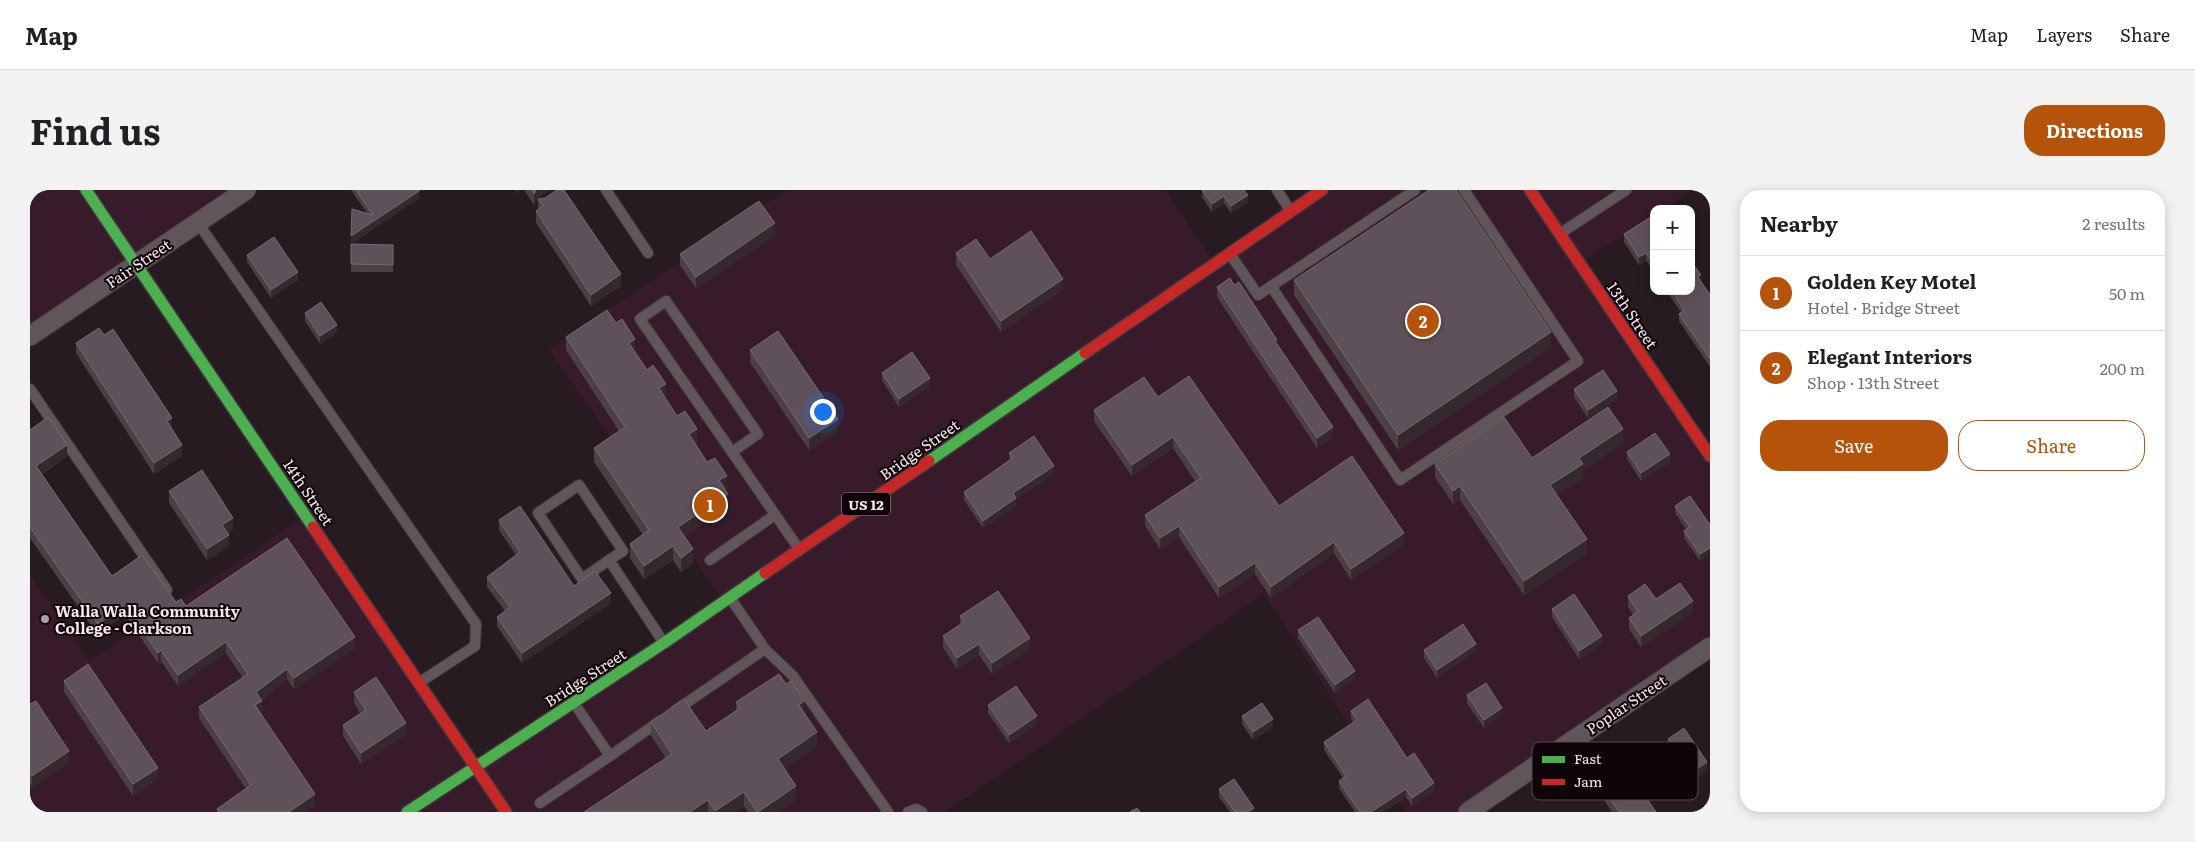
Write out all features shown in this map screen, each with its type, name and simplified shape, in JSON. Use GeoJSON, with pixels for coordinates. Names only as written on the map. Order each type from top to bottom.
{"type":"FeatureCollection","features":[{"type":"Feature","properties":{"kind":"main road","name":"14th Street"},"geometry":{"type":"LineString","coordinates":[[86,190],[138,264],[506,812]]}},
{"type":"Feature","properties":{"kind":"main road","name":"Bridge Street"},"geometry":{"type":"LineString","coordinates":[[407,812],[664,643],[1322,190]]}},
{"type":"Feature","properties":{"kind":"main road","name":"13th Street"},"geometry":{"type":"LineString","coordinates":[[1530,190],[1710,456]]}},
{"type":"Feature","properties":{"kind":"street","name":"Fair Street"},"geometry":{"type":"LineString","coordinates":[[30,336],[246,190]]}},
{"type":"Feature","properties":{"kind":"street","name":"Poplar Street"},"geometry":{"type":"LineString","coordinates":[[1571,742],[1710,647]]}},
{"type":"Feature","properties":{"kind":"street","name":"Poplar Street"},"geometry":{"type":"LineString","coordinates":[[1468,812],[1532,768]]}},
{"type":"Feature","properties":{"kind":"lane"},"geometry":{"type":"LineString","coordinates":[[606,190],[648,252]]}},
{"type":"Feature","properties":{"kind":"lane"},"geometry":{"type":"LineString","coordinates":[[1277,190],[1291,211]]}},
{"type":"Feature","properties":{"kind":"lane"},"geometry":{"type":"LineString","coordinates":[[1230,253],[1258,295],[1415,190]]}},
{"type":"Feature","properties":{"kind":"lane"},"geometry":{"type":"LineString","coordinates":[[1271,286],[1400,480],[1578,361],[1464,190]]}},
{"type":"Feature","properties":{"kind":"lane"},"geometry":{"type":"LineString","coordinates":[[1560,234],[1626,190]]}},
{"type":"Feature","properties":{"kind":"lane"},"geometry":{"type":"LineString","coordinates":[[198,223],[476,624],[475,646],[419,682]]}},
{"type":"Feature","properties":{"kind":"lane"},"geometry":{"type":"LineString","coordinates":[[732,452],[758,434],[666,301],[640,319],[799,550]]}},
{"type":"Feature","properties":{"kind":"lane"},"geometry":{"type":"LineString","coordinates":[[30,389],[168,590]]}},
{"type":"Feature","properties":{"kind":"lane"},"geometry":{"type":"LineString","coordinates":[[579,485],[623,551],[609,560],[582,579],[538,513],[579,485]]}},
{"type":"Feature","properties":{"kind":"lane"},"geometry":{"type":"LineString","coordinates":[[710,560],[775,515]]}},
{"type":"Feature","properties":{"kind":"lane"},"geometry":{"type":"LineString","coordinates":[[609,560],[664,643]]}},
{"type":"Feature","properties":{"kind":"lane"},"geometry":{"type":"LineString","coordinates":[[730,598],[765,649],[794,676],[888,812]]}},
{"type":"Feature","properties":{"kind":"lane"},"geometry":{"type":"LineString","coordinates":[[540,803],[765,649]]}},
{"type":"Feature","properties":{"kind":"lane"},"geometry":{"type":"LineString","coordinates":[[573,702],[610,756]]}},
{"type":"Feature","properties":{"kind":"lane"},"geometry":{"type":"LineString","coordinates":[[908,812],[916,809],[922,812]]}},
{"type":"Feature","properties":{"kind":"shaded area"},"geometry":{"type":"Polygon","coordinates":[[[30,190],[246,190],[30,334],[30,190]]]}},
{"type":"Feature","properties":{"kind":"shaded area"},"geometry":{"type":"Polygon","coordinates":[[[787,190],[1166,190],[1214,263],[1322,190],[1693,190],[1670,205],[1650,205],[1650,219],[1580,263],[1710,456],[1710,647],[1571,742],[1532,742],[1532,768],[1468,812],[1406,812],[1264,594],[945,812],[30,812],[30,575],[89,661],[307,515],[475,766],[724,602],[549,349],[787,190]]]}},
{"type":"Feature","properties":{"kind":"building"},"geometry":{"type":"Polygon","coordinates":[[[356,190],[419,191],[351,236],[352,209],[373,215],[356,190]]]}},
{"type":"Feature","properties":{"kind":"building"},"geometry":{"type":"Polygon","coordinates":[[[557,190],[564,190],[621,274],[591,295],[536,211],[543,206],[538,199],[545,198],[557,190]]]}},
{"type":"Feature","properties":{"kind":"building"},"geometry":{"type":"Polygon","coordinates":[[[1202,190],[1244,190],[1248,195],[1231,206],[1224,196],[1212,204],[1202,190]]]}},
{"type":"Feature","properties":{"kind":"building"},"geometry":{"type":"Polygon","coordinates":[[[1429,190],[1456,190],[1551,332],[1398,435],[1294,280],[1429,190]]]}},
{"type":"Feature","properties":{"kind":"building"},"geometry":{"type":"Polygon","coordinates":[[[759,201],[775,223],[696,277],[680,254],[759,201]]]}},
{"type":"Feature","properties":{"kind":"building"},"geometry":{"type":"Polygon","coordinates":[[[1650,218],[1650,259],[1646,253],[1639,257],[1624,234],[1650,218]]]}},
{"type":"Feature","properties":{"kind":"building"},"geometry":{"type":"Polygon","coordinates":[[[1031,231],[1063,279],[1001,321],[956,253],[976,239],[990,259],[1031,231]]]}},
{"type":"Feature","properties":{"kind":"building"},"geometry":{"type":"Polygon","coordinates":[[[274,237],[298,272],[271,290],[247,255],[274,237]]]}},
{"type":"Feature","properties":{"kind":"building"},"geometry":{"type":"Polygon","coordinates":[[[351,244],[393,245],[393,265],[351,264],[351,244]]]}},
{"type":"Feature","properties":{"kind":"building"},"geometry":{"type":"Polygon","coordinates":[[[1695,267],[1701,275],[1698,277],[1710,295],[1710,359],[1679,314],[1684,310],[1675,295],[1695,295],[1695,267]]]}},
{"type":"Feature","properties":{"kind":"building"},"geometry":{"type":"Polygon","coordinates":[[[1230,278],[1234,285],[1239,282],[1277,340],[1275,341],[1333,427],[1317,438],[1217,287],[1230,278]]]}},
{"type":"Feature","properties":{"kind":"building"},"geometry":{"type":"Polygon","coordinates":[[[321,302],[337,325],[320,336],[305,313],[321,302]]]}},
{"type":"Feature","properties":{"kind":"building"},"geometry":{"type":"Polygon","coordinates":[[[607,310],[616,323],[622,319],[635,339],[629,343],[647,370],[653,365],[666,384],[659,388],[677,416],[685,411],[697,429],[689,434],[707,462],[715,458],[727,476],[719,480],[728,494],[678,527],[693,549],[681,558],[673,546],[644,566],[630,544],[649,530],[594,448],[625,427],[566,337],[607,310]]]}},
{"type":"Feature","properties":{"kind":"building"},"geometry":{"type":"Polygon","coordinates":[[[99,328],[104,335],[113,329],[172,418],[167,421],[182,445],[154,463],[76,343],[99,328]]]}},
{"type":"Feature","properties":{"kind":"building"},"geometry":{"type":"Polygon","coordinates":[[[778,331],[838,419],[809,438],[750,350],[778,331]]]}},
{"type":"Feature","properties":{"kind":"building"},"geometry":{"type":"Polygon","coordinates":[[[912,352],[930,378],[899,399],[882,373],[912,352]]]}},
{"type":"Feature","properties":{"kind":"building"},"geometry":{"type":"Polygon","coordinates":[[[1603,370],[1617,391],[1588,410],[1574,389],[1603,370]]]}},
{"type":"Feature","properties":{"kind":"building"},"geometry":{"type":"Polygon","coordinates":[[[1189,376],[1279,506],[1352,456],[1404,533],[1351,569],[1334,542],[1271,587],[1255,563],[1219,587],[1179,526],[1160,538],[1145,515],[1201,478],[1173,437],[1132,465],[1094,410],[1144,377],[1158,397],[1189,376]]]}},
{"type":"Feature","properties":{"kind":"building"},"geometry":{"type":"Polygon","coordinates":[[[1608,407],[1623,429],[1579,458],[1583,464],[1550,485],[1587,539],[1524,581],[1460,486],[1453,491],[1435,464],[1504,417],[1532,458],[1608,407]]]}},
{"type":"Feature","properties":{"kind":"building"},"geometry":{"type":"Polygon","coordinates":[[[48,417],[67,445],[36,466],[112,576],[142,555],[176,602],[181,599],[186,606],[287,538],[355,637],[294,678],[287,669],[256,692],[262,701],[255,705],[315,794],[289,812],[219,812],[217,809],[251,785],[199,707],[248,674],[226,642],[178,675],[161,650],[158,653],[125,605],[98,624],[30,527],[30,430],[48,417]]]}},
{"type":"Feature","properties":{"kind":"building"},"geometry":{"type":"Polygon","coordinates":[[[1655,433],[1670,454],[1641,473],[1627,452],[1655,433]]]}},
{"type":"Feature","properties":{"kind":"building"},"geometry":{"type":"Polygon","coordinates":[[[1034,436],[1054,466],[1013,493],[1016,498],[983,521],[964,492],[1013,458],[1009,453],[1034,436]]]}},
{"type":"Feature","properties":{"kind":"building"},"geometry":{"type":"Polygon","coordinates":[[[202,470],[233,518],[222,525],[229,535],[207,549],[169,491],[202,470]]]}},
{"type":"Feature","properties":{"kind":"building"},"geometry":{"type":"Polygon","coordinates":[[[1690,496],[1710,525],[1710,548],[1700,554],[1684,531],[1690,527],[1675,506],[1690,496]]]}},
{"type":"Feature","properties":{"kind":"building"},"geometry":{"type":"Polygon","coordinates":[[[520,506],[574,586],[595,571],[611,593],[522,653],[497,617],[510,607],[487,577],[520,552],[499,520],[520,506]]]}},
{"type":"Feature","properties":{"kind":"building"},"geometry":{"type":"Polygon","coordinates":[[[1680,583],[1693,601],[1641,636],[1629,618],[1638,612],[1628,596],[1645,584],[1656,599],[1680,583]]]}},
{"type":"Feature","properties":{"kind":"building"},"geometry":{"type":"Polygon","coordinates":[[[998,591],[1030,638],[992,663],[979,644],[957,658],[943,636],[964,622],[960,616],[998,591]]]}},
{"type":"Feature","properties":{"kind":"building"},"geometry":{"type":"Polygon","coordinates":[[[1574,594],[1602,636],[1579,651],[1552,609],[1574,594]]]}},
{"type":"Feature","properties":{"kind":"building"},"geometry":{"type":"Polygon","coordinates":[[[1318,617],[1355,671],[1335,685],[1298,630],[1318,617]]]}},
{"type":"Feature","properties":{"kind":"building"},"geometry":{"type":"Polygon","coordinates":[[[1463,624],[1476,644],[1437,670],[1424,650],[1463,624]]]}},
{"type":"Feature","properties":{"kind":"building"},"geometry":{"type":"Polygon","coordinates":[[[88,664],[158,768],[133,784],[64,681],[88,664]]]}},
{"type":"Feature","properties":{"kind":"building"},"geometry":{"type":"Polygon","coordinates":[[[779,674],[786,684],[791,681],[804,701],[799,705],[817,732],[778,759],[796,786],[758,812],[744,792],[715,811],[708,800],[690,812],[584,812],[672,754],[651,722],[684,699],[706,731],[740,708],[736,702],[779,674]]]}},
{"type":"Feature","properties":{"kind":"building"},"geometry":{"type":"Polygon","coordinates":[[[376,677],[406,723],[361,753],[343,725],[366,710],[354,692],[376,677]]]}},
{"type":"Feature","properties":{"kind":"building"},"geometry":{"type":"Polygon","coordinates":[[[1486,683],[1502,708],[1484,720],[1467,695],[1486,683]]]}},
{"type":"Feature","properties":{"kind":"building"},"geometry":{"type":"Polygon","coordinates":[[[1016,686],[1037,716],[1009,735],[988,705],[1016,686]]]}},
{"type":"Feature","properties":{"kind":"building"},"geometry":{"type":"Polygon","coordinates":[[[1368,699],[1407,758],[1414,753],[1434,783],[1412,798],[1406,789],[1371,812],[1360,812],[1339,781],[1346,776],[1324,742],[1357,720],[1351,711],[1368,699]]]}},
{"type":"Feature","properties":{"kind":"building"},"geometry":{"type":"Polygon","coordinates":[[[36,701],[69,751],[32,776],[30,773],[30,704],[36,701]]]}},
{"type":"Feature","properties":{"kind":"building"},"geometry":{"type":"Polygon","coordinates":[[[1262,703],[1273,719],[1253,732],[1242,716],[1262,703]]]}},
{"type":"Feature","properties":{"kind":"building"},"geometry":{"type":"Polygon","coordinates":[[[1684,728],[1693,742],[1670,742],[1668,739],[1684,728]]]}},
{"type":"Feature","properties":{"kind":"building"},"geometry":{"type":"Polygon","coordinates":[[[1698,749],[1707,762],[1698,768],[1698,749]]]}},
{"type":"Feature","properties":{"kind":"building"},"geometry":{"type":"Polygon","coordinates":[[[1234,779],[1254,808],[1247,812],[1235,812],[1219,789],[1234,779]]]}},
{"type":"Feature","properties":{"kind":"building"},"geometry":{"type":"Polygon","coordinates":[[[1611,800],[1648,800],[1656,812],[1619,812],[1611,800]]]}},
{"type":"Feature","properties":{"kind":"building"},"geometry":{"type":"Polygon","coordinates":[[[1137,808],[1140,812],[1130,812],[1137,808]]]}},
{"type":"Feature","properties":{"kind":"traffic: fast"},"geometry":{"type":"LineString","coordinates":[[86,190],[313,527]]}},
{"type":"Feature","properties":{"kind":"traffic: fast"},"geometry":{"type":"LineString","coordinates":[[929,461],[1085,353]]}},
{"type":"Feature","properties":{"kind":"traffic: fast"},"geometry":{"type":"LineString","coordinates":[[407,812],[664,643],[765,573]]}},
{"type":"Feature","properties":{"kind":"traffic: jam"},"geometry":{"type":"LineString","coordinates":[[1085,353],[1322,190]]}},
{"type":"Feature","properties":{"kind":"traffic: jam"},"geometry":{"type":"LineString","coordinates":[[1530,190],[1710,456]]}},
{"type":"Feature","properties":{"kind":"traffic: jam"},"geometry":{"type":"LineString","coordinates":[[765,573],[929,461]]}},
{"type":"Feature","properties":{"kind":"traffic: jam"},"geometry":{"type":"LineString","coordinates":[[313,527],[506,812]]}},
{"type":"Feature","properties":{"kind":"place","name":"Elegant Interiors"},"geometry":{"type":"Point","coordinates":[1423,321]}},
{"type":"Feature","properties":{"kind":"place","name":"Golden Key Motel"},"geometry":{"type":"Point","coordinates":[710,505]}},
{"type":"Feature","properties":{"kind":"place","name":"Walla Walla Community College - Clarkson"},"geometry":{"type":"Point","coordinates":[45,619]}}]}
